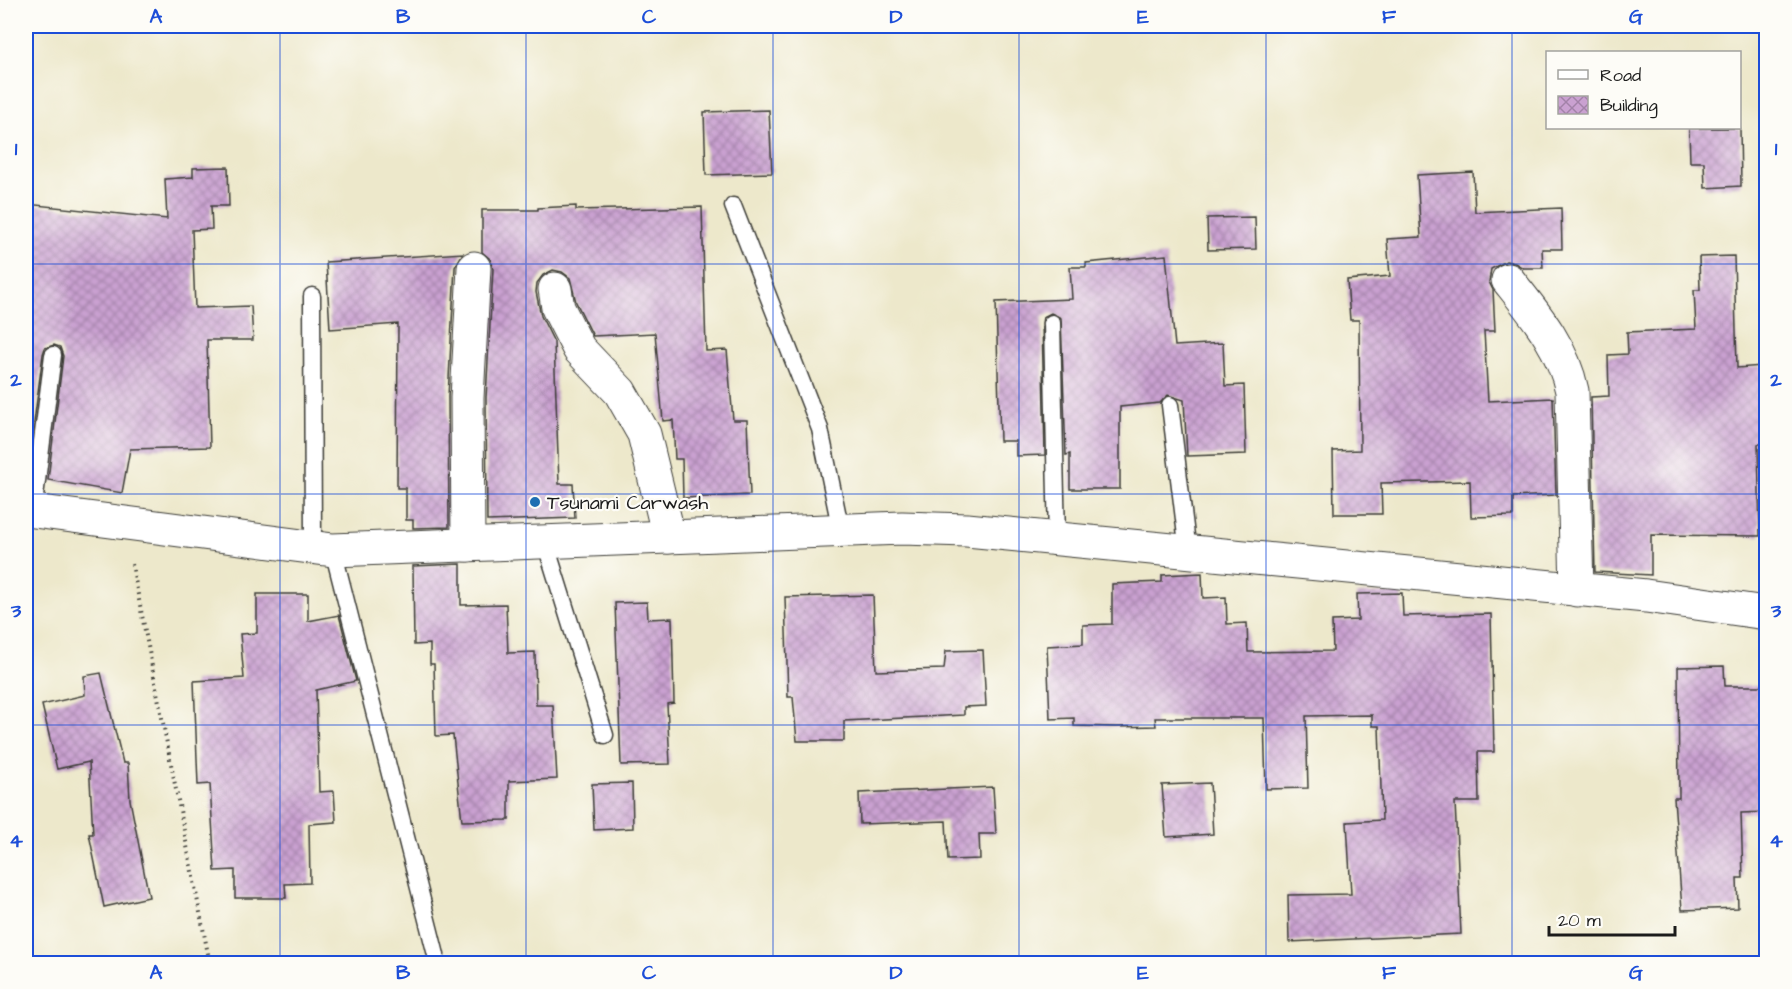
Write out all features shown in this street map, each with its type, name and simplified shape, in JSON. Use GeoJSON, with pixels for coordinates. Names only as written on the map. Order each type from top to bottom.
{"type":"FeatureCollection","features":[{"type":"Feature","properties":{"kind":"street"},"geometry":{"type":"LineString","coordinates":[[468,545],[467,398],[474,268]]}},
{"type":"Feature","properties":{"kind":"street"},"geometry":{"type":"LineString","coordinates":[[1508,280],[1542,324],[1567,367],[1572,391],[1577,590]]}},
{"type":"Feature","properties":{"kind":"street"},"geometry":{"type":"LineString","coordinates":[[555,289],[558,308],[579,349],[620,392],[644,434],[669,537]]}},
{"type":"Feature","properties":{"kind":"street"},"geometry":{"type":"LineString","coordinates":[[29,511],[323,549],[841,531],[967,530],[1577,590],[1767,613]]}},
{"type":"Feature","properties":{"kind":"lane"},"geometry":{"type":"LineString","coordinates":[[733,206],[820,429],[841,531]]}},
{"type":"Feature","properties":{"kind":"lane"},"geometry":{"type":"LineString","coordinates":[[312,296],[323,549],[436,955]]}},
{"type":"Feature","properties":{"kind":"lane"},"geometry":{"type":"LineString","coordinates":[[1052,323],[1057,539]]}},
{"type":"Feature","properties":{"kind":"lane"},"geometry":{"type":"LineString","coordinates":[[29,511],[53,355]]}},
{"type":"Feature","properties":{"kind":"lane"},"geometry":{"type":"LineString","coordinates":[[1170,405],[1188,552]]}},
{"type":"Feature","properties":{"kind":"lane"},"geometry":{"type":"LineString","coordinates":[[545,542],[605,735]]}},
{"type":"Feature","properties":{"kind":"path"},"geometry":{"type":"LineString","coordinates":[[124,524],[210,963]]}},
{"type":"Feature","properties":{"kind":"building"},"geometry":{"type":"Polygon","coordinates":[[[769,110],[772,173],[706,175],[704,112],[769,110]]]}},
{"type":"Feature","properties":{"kind":"building"},"geometry":{"type":"Polygon","coordinates":[[[1689,129],[1740,129],[1741,186],[1705,188],[1704,162],[1690,162],[1689,129]]]}},
{"type":"Feature","properties":{"kind":"building"},"geometry":{"type":"Polygon","coordinates":[[[228,167],[229,206],[211,206],[212,229],[192,230],[195,308],[251,306],[253,340],[207,340],[210,447],[130,449],[122,493],[48,480],[63,356],[60,347],[54,345],[45,348],[43,354],[28,467],[26,467],[26,275],[29,275],[27,204],[167,219],[165,179],[193,177],[193,168],[228,167]]]}},
{"type":"Feature","properties":{"kind":"building"},"geometry":{"type":"Polygon","coordinates":[[[1473,172],[1475,212],[1561,208],[1562,249],[1542,249],[1543,268],[1523,268],[1506,261],[1491,269],[1489,282],[1493,290],[1495,331],[1484,331],[1488,401],[1553,398],[1556,495],[1513,497],[1513,516],[1471,517],[1470,481],[1381,483],[1382,514],[1334,514],[1333,451],[1360,450],[1359,320],[1350,320],[1347,280],[1390,276],[1387,239],[1421,237],[1417,175],[1473,172]]]}},
{"type":"Feature","properties":{"kind":"building"},"geometry":{"type":"Polygon","coordinates":[[[576,206],[576,210],[702,207],[706,351],[727,350],[733,420],[747,420],[750,495],[683,498],[682,459],[675,459],[673,420],[663,421],[655,333],[593,336],[576,302],[570,278],[562,272],[553,270],[543,275],[537,283],[536,292],[541,316],[554,342],[559,484],[573,484],[575,518],[487,521],[486,398],[493,269],[490,259],[482,252],[482,210],[538,210],[538,208],[576,206]]]}},
{"type":"Feature","properties":{"kind":"building"},"geometry":{"type":"Polygon","coordinates":[[[1255,217],[1256,249],[1208,250],[1207,218],[1255,217]]]}},
{"type":"Feature","properties":{"kind":"building"},"geometry":{"type":"Polygon","coordinates":[[[463,253],[455,267],[448,397],[449,527],[413,528],[413,520],[406,520],[406,488],[397,488],[398,324],[330,329],[326,262],[463,253]]]}},
{"type":"Feature","properties":{"kind":"building"},"geometry":{"type":"Polygon","coordinates":[[[1166,255],[1175,346],[1223,343],[1225,386],[1244,385],[1246,454],[1187,456],[1184,400],[1168,395],[1160,403],[1120,407],[1120,489],[1070,489],[1070,454],[1066,455],[1061,318],[1051,313],[1043,317],[1042,323],[1045,455],[1016,456],[1016,441],[1000,441],[996,302],[1072,299],[1070,267],[1086,267],[1086,263],[1166,255]]]}},
{"type":"Feature","properties":{"kind":"building"},"geometry":{"type":"Polygon","coordinates":[[[1734,256],[1737,368],[1762,366],[1765,444],[1758,444],[1760,536],[1651,535],[1651,575],[1595,572],[1591,397],[1609,396],[1608,355],[1628,354],[1627,332],[1696,329],[1694,290],[1700,290],[1699,257],[1734,256]]]}},
{"type":"Feature","properties":{"kind":"building"},"geometry":{"type":"Polygon","coordinates":[[[461,564],[461,605],[506,604],[508,653],[535,652],[536,705],[553,705],[557,779],[509,781],[509,820],[462,821],[453,735],[436,736],[434,664],[430,664],[430,644],[414,645],[413,566],[461,564]]]}},
{"type":"Feature","properties":{"kind":"building"},"geometry":{"type":"Polygon","coordinates":[[[1202,573],[1203,598],[1226,597],[1227,624],[1247,623],[1248,652],[1333,651],[1332,621],[1358,620],[1357,594],[1402,593],[1403,616],[1491,614],[1494,752],[1478,752],[1479,802],[1455,802],[1461,934],[1289,942],[1288,895],[1351,894],[1347,822],[1382,820],[1379,726],[1372,726],[1372,715],[1306,716],[1308,788],[1266,789],[1264,718],[1155,718],[1156,726],[1116,727],[1074,726],[1074,718],[1050,719],[1047,646],[1083,644],[1083,625],[1112,624],[1112,584],[1162,582],[1162,575],[1202,573]]]}},
{"type":"Feature","properties":{"kind":"building"},"geometry":{"type":"Polygon","coordinates":[[[257,594],[308,594],[308,621],[339,615],[356,681],[316,690],[319,792],[334,791],[336,822],[309,824],[310,883],[285,884],[286,898],[235,898],[235,870],[215,871],[210,784],[198,785],[194,681],[244,678],[240,634],[257,633],[257,594]]]}},
{"type":"Feature","properties":{"kind":"building"},"geometry":{"type":"Polygon","coordinates":[[[873,595],[876,671],[944,669],[946,651],[983,650],[986,706],[964,707],[964,715],[844,721],[844,741],[797,741],[793,697],[788,697],[785,597],[873,595]]]}},
{"type":"Feature","properties":{"kind":"building"},"geometry":{"type":"Polygon","coordinates":[[[647,602],[648,619],[672,618],[674,703],[667,704],[670,764],[621,765],[615,603],[647,602]]]}},
{"type":"Feature","properties":{"kind":"building"},"geometry":{"type":"Polygon","coordinates":[[[1724,666],[1725,686],[1767,686],[1767,812],[1741,813],[1743,878],[1737,878],[1738,908],[1682,910],[1674,798],[1679,798],[1678,667],[1724,666]]]}},
{"type":"Feature","properties":{"kind":"building"},"geometry":{"type":"Polygon","coordinates":[[[101,673],[123,763],[128,763],[130,800],[149,897],[104,907],[89,834],[93,834],[89,762],[57,769],[42,705],[85,695],[84,676],[101,673]]]}},
{"type":"Feature","properties":{"kind":"building"},"geometry":{"type":"Polygon","coordinates":[[[632,783],[633,828],[594,830],[592,784],[632,783]]]}},
{"type":"Feature","properties":{"kind":"building"},"geometry":{"type":"Polygon","coordinates":[[[1210,783],[1213,834],[1166,837],[1162,785],[1210,783]]]}},
{"type":"Feature","properties":{"kind":"building"},"geometry":{"type":"Polygon","coordinates":[[[993,787],[996,834],[979,834],[980,859],[948,860],[946,821],[860,824],[859,793],[993,787]]]}},
{"type":"Feature","properties":{"kind":"place","name":"Tsunami Carwash"},"geometry":{"type":"Point","coordinates":[535,502]}}]}
